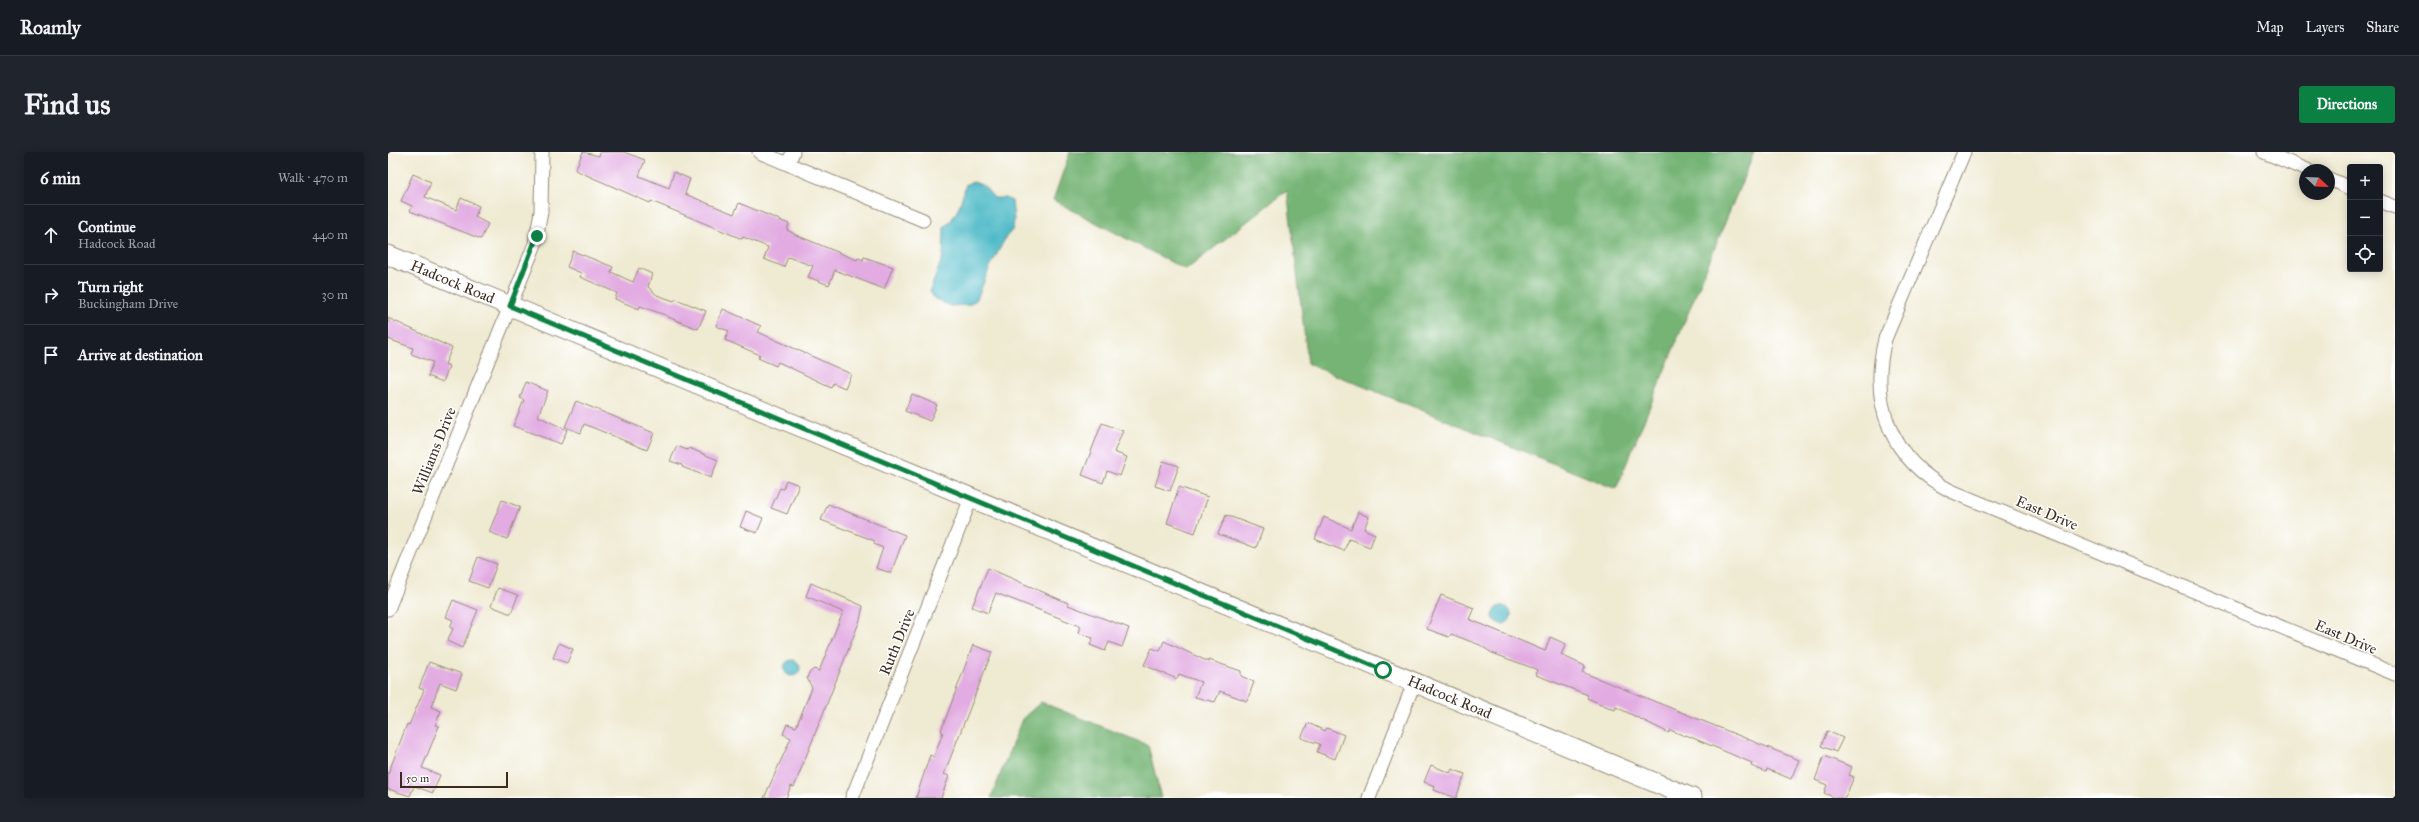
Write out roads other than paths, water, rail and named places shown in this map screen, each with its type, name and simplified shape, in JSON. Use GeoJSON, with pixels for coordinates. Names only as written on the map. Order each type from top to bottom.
{"type":"FeatureCollection","features":[{"type":"Feature","properties":{"kind":"street","name":"Williams Drive"},"geometry":{"type":"LineString","coordinates":[[388,609],[510,306],[538,232],[541,212],[542,152]]}},
{"type":"Feature","properties":{"kind":"street"},"geometry":{"type":"LineString","coordinates":[[759,152],[791,158],[923,220]]}},
{"type":"Feature","properties":{"kind":"street","name":"East Drive"},"geometry":{"type":"LineString","coordinates":[[1964,152],[1885,339],[1879,378],[1880,399],[1886,420],[1894,438],[1907,457],[1922,473],[1951,491],[2395,674]]}},
{"type":"Feature","properties":{"kind":"street"},"geometry":{"type":"LineString","coordinates":[[2264,152],[2299,167]]}},
{"type":"Feature","properties":{"kind":"street"},"geometry":{"type":"LineString","coordinates":[[2335,182],[2347,187]]}},
{"type":"Feature","properties":{"kind":"street"},"geometry":{"type":"LineString","coordinates":[[2383,201],[2395,207]]}},
{"type":"Feature","properties":{"kind":"street","name":"Hadcock Road"},"geometry":{"type":"LineString","coordinates":[[388,255],[1692,798]]}},
{"type":"Feature","properties":{"kind":"street","name":"Ruth Drive"},"geometry":{"type":"LineString","coordinates":[[852,798],[971,498]]}},
{"type":"Feature","properties":{"kind":"street"},"geometry":{"type":"LineString","coordinates":[[1369,798],[1414,682]]}},
{"type":"Feature","properties":{"kind":"water"},"geometry":{"type":"Polygon","coordinates":[[[974,182],[984,186],[994,198],[1005,198],[1012,201],[1014,219],[1013,229],[1006,237],[989,269],[977,299],[969,305],[950,306],[934,298],[930,291],[943,256],[944,227],[956,213],[966,184],[974,182]]]}},
{"type":"Feature","properties":{"kind":"water"},"geometry":{"type":"Polygon","coordinates":[[[1502,606],[1508,609],[1511,615],[1508,621],[1502,624],[1496,621],[1493,615],[1496,609],[1502,606]]]}},
{"type":"Feature","properties":{"kind":"water"},"geometry":{"type":"Polygon","coordinates":[[[789,660],[795,660],[800,665],[798,674],[795,676],[789,676],[784,671],[784,665],[789,660]]]}}]}
